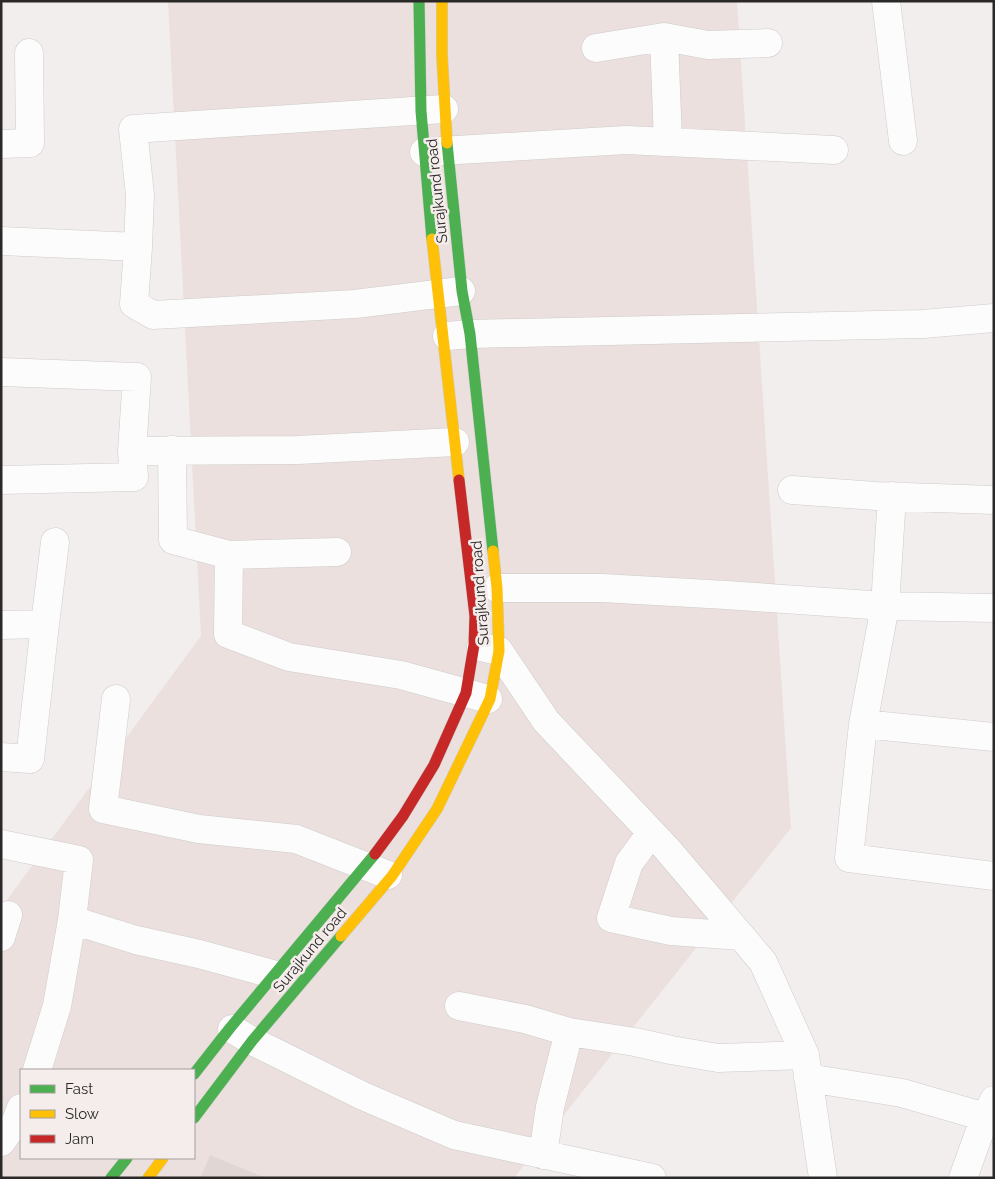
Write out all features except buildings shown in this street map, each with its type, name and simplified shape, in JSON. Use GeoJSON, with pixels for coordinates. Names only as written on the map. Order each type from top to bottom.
{"type":"FeatureCollection","features":[{"type":"Feature","properties":{"kind":"street"},"geometry":{"type":"LineString","coordinates":[[419,1],[433,110],[450,292],[456,335],[455,442],[485,588],[475,616],[486,648],[546,721],[651,833],[763,962],[806,1067],[822,1178]]}},
{"type":"Feature","properties":{"kind":"street","name":"Surajkund road"},"geometry":{"type":"LineString","coordinates":[[195,1116],[241,1035],[392,876],[437,809],[464,755],[478,696],[486,648],[485,588],[450,292],[433,110],[442,54],[442,1]]}},
{"type":"Feature","properties":{"kind":"street"},"geometry":{"type":"LineString","coordinates":[[886,1],[903,141]]}},
{"type":"Feature","properties":{"kind":"street"},"geometry":{"type":"LineString","coordinates":[[664,37],[668,142]]}},
{"type":"Feature","properties":{"kind":"street"},"geometry":{"type":"LineString","coordinates":[[596,48],[664,37],[708,45],[768,42]]}},
{"type":"Feature","properties":{"kind":"street"},"geometry":{"type":"LineString","coordinates":[[1,144],[30,143],[30,53]]}},
{"type":"Feature","properties":{"kind":"street"},"geometry":{"type":"LineString","coordinates":[[433,110],[133,129],[140,194],[134,304],[153,315],[355,304],[450,292]]}},
{"type":"Feature","properties":{"kind":"street"},"geometry":{"type":"LineString","coordinates":[[436,152],[626,140],[834,150]]}},
{"type":"Feature","properties":{"kind":"street"},"geometry":{"type":"LineString","coordinates":[[1,241],[138,247]]}},
{"type":"Feature","properties":{"kind":"street"},"geometry":{"type":"LineString","coordinates":[[456,335],[923,324],[994,318]]}},
{"type":"Feature","properties":{"kind":"street"},"geometry":{"type":"LineString","coordinates":[[1,372],[137,377],[132,451],[134,478],[1,480]]}},
{"type":"Feature","properties":{"kind":"street"},"geometry":{"type":"LineString","coordinates":[[132,451],[298,450],[455,442]]}},
{"type":"Feature","properties":{"kind":"street"},"geometry":{"type":"LineString","coordinates":[[172,450],[173,540],[229,555],[337,552]]}},
{"type":"Feature","properties":{"kind":"street"},"geometry":{"type":"LineString","coordinates":[[792,490],[994,500]]}},
{"type":"Feature","properties":{"kind":"street"},"geometry":{"type":"LineString","coordinates":[[892,496],[885,606],[863,724],[849,858],[994,876]]}},
{"type":"Feature","properties":{"kind":"street"},"geometry":{"type":"LineString","coordinates":[[1,757],[30,758],[55,542]]}},
{"type":"Feature","properties":{"kind":"street"},"geometry":{"type":"LineString","coordinates":[[229,555],[228,634],[289,657],[401,675],[478,696]]}},
{"type":"Feature","properties":{"kind":"street"},"geometry":{"type":"LineString","coordinates":[[485,588],[602,588],[726,594],[885,606],[994,608]]}},
{"type":"Feature","properties":{"kind":"street"},"geometry":{"type":"LineString","coordinates":[[1,625],[45,624]]}},
{"type":"Feature","properties":{"kind":"street"},"geometry":{"type":"LineString","coordinates":[[195,1073],[241,1035],[276,975],[366,867],[404,816],[434,764],[478,696],[486,648]]}},
{"type":"Feature","properties":{"kind":"street"},"geometry":{"type":"LineString","coordinates":[[116,699],[103,809],[199,828],[296,839],[392,876]]}},
{"type":"Feature","properties":{"kind":"street"},"geometry":{"type":"LineString","coordinates":[[863,724],[994,737]]}},
{"type":"Feature","properties":{"kind":"street"},"geometry":{"type":"LineString","coordinates":[[651,833],[629,863],[611,918],[671,930],[741,936]]}},
{"type":"Feature","properties":{"kind":"street"},"geometry":{"type":"LineString","coordinates":[[1,844],[79,860],[72,920],[57,1006],[37,1069]]}},
{"type":"Feature","properties":{"kind":"street"},"geometry":{"type":"LineString","coordinates":[[72,920],[136,940],[199,954],[276,975]]}},
{"type":"Feature","properties":{"kind":"street"},"geometry":{"type":"LineString","coordinates":[[459,1006],[525,1019],[569,1032],[635,1042],[671,1050],[718,1058],[806,1067],[991,1113],[963,1178]]}},
{"type":"Feature","properties":{"kind":"street"},"geometry":{"type":"LineString","coordinates":[[543,1155],[550,1107],[569,1032]]}},
{"type":"Feature","properties":{"kind":"street"},"geometry":{"type":"LineString","coordinates":[[241,1035],[363,1096],[454,1135],[652,1178]]}},
{"type":"Feature","properties":{"kind":"street"},"geometry":{"type":"LineString","coordinates":[[111,1178],[126,1159]]}},
{"type":"Feature","properties":{"kind":"street"},"geometry":{"type":"LineString","coordinates":[[148,1178],[162,1159]]}},
{"type":"Feature","properties":{"kind":"shaded area"},"geometry":{"type":"Polygon","coordinates":[[[168,1],[737,1],[791,828],[514,1178],[1,1178],[1,908],[201,636],[168,1]]]}},
{"type":"Feature","properties":{"kind":"traffic: fast"},"geometry":{"type":"LineString","coordinates":[[419,1],[421,111],[432,239]]}},
{"type":"Feature","properties":{"kind":"traffic: fast"},"geometry":{"type":"LineString","coordinates":[[447,143],[462,291],[470,334],[493,551]]}},
{"type":"Feature","properties":{"kind":"traffic: fast"},"geometry":{"type":"LineString","coordinates":[[195,1073],[375,854]]}},
{"type":"Feature","properties":{"kind":"traffic: fast"},"geometry":{"type":"LineString","coordinates":[[195,1117],[252,1041],[341,936]]}},
{"type":"Feature","properties":{"kind":"traffic: fast"},"geometry":{"type":"LineString","coordinates":[[111,1178],[126,1159]]}},
{"type":"Feature","properties":{"kind":"traffic: slow"},"geometry":{"type":"LineString","coordinates":[[442,1],[442,55],[447,143]]}},
{"type":"Feature","properties":{"kind":"traffic: slow"},"geometry":{"type":"LineString","coordinates":[[432,239],[459,480]]}},
{"type":"Feature","properties":{"kind":"traffic: slow"},"geometry":{"type":"LineString","coordinates":[[341,936],[392,876],[437,809],[490,699],[499,651],[497,588],[493,551]]}},
{"type":"Feature","properties":{"kind":"traffic: slow"},"geometry":{"type":"LineString","coordinates":[[148,1178],[162,1159]]}},
{"type":"Feature","properties":{"kind":"traffic: jam"},"geometry":{"type":"LineString","coordinates":[[375,854],[403,816],[434,765],[466,693],[474,645],[475,616],[459,480]]}}]}
